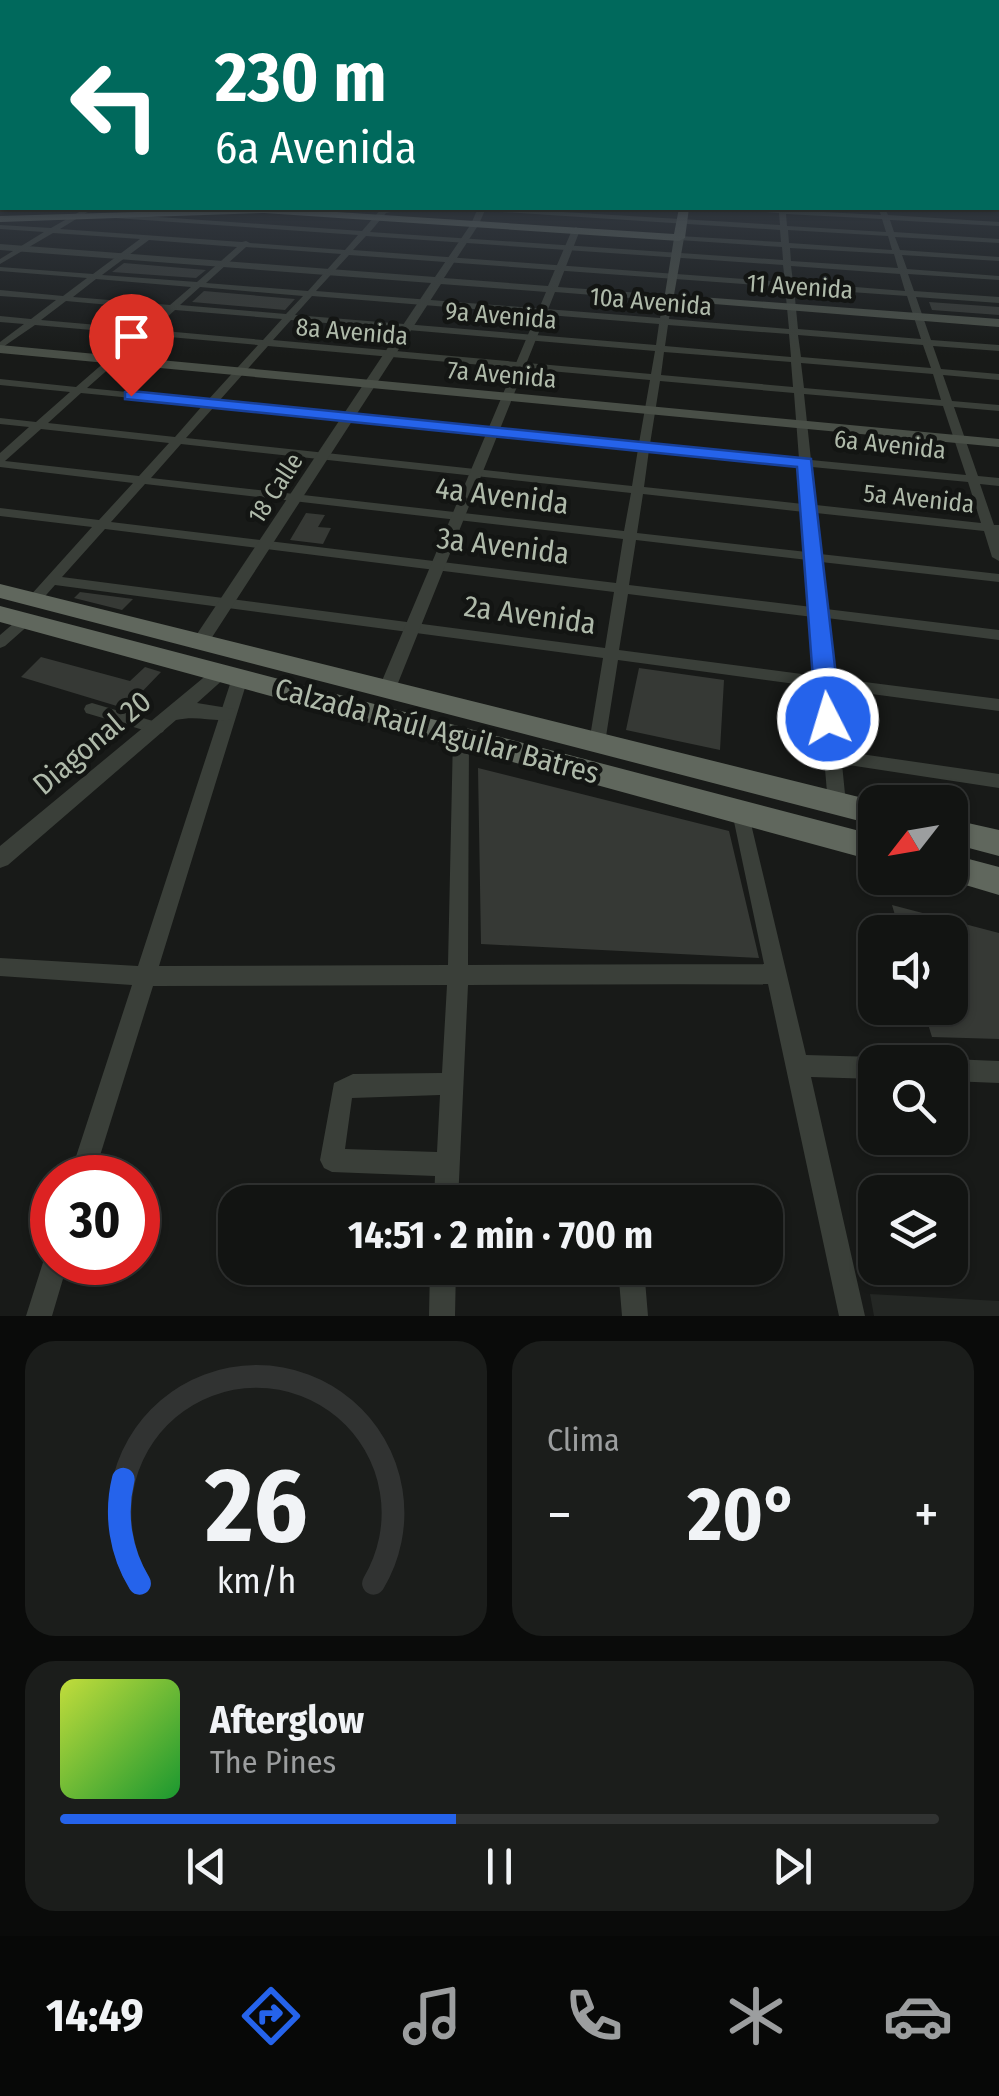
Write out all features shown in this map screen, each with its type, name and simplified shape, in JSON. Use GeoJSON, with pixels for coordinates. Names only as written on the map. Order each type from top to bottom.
{"type":"FeatureCollection","features":[{"type":"Feature","properties":{"kind":"highway","name":"Calzada Raúl Aguilar Batres"},"geometry":{"type":"LineString","coordinates":[[0,591],[20,611],[230,675],[858,843]]}},
{"type":"Feature","properties":{"kind":"highway","name":"Calzada Raúl Aguilar Batres"},"geometry":{"type":"LineString","coordinates":[[20,611],[202,642],[858,809]]}},
{"type":"Feature","properties":{"kind":"highway"},"geometry":{"type":"LineString","coordinates":[[968,835],[999,843]]}},
{"type":"Feature","properties":{"kind":"highway"},"geometry":{"type":"LineString","coordinates":[[968,872],[999,881]]}},
{"type":"Feature","properties":{"kind":"main road"},"geometry":{"type":"LineString","coordinates":[[616,232],[679,238]]}},
{"type":"Feature","properties":{"kind":"main road"},"geometry":{"type":"LineString","coordinates":[[668,298],[680,232]]}},
{"type":"Feature","properties":{"kind":"main road","name":"11 Avenida"},"geometry":{"type":"LineString","coordinates":[[668,298],[999,324]]}},
{"type":"Feature","properties":{"kind":"main road","name":"7a Avenida"},"geometry":{"type":"LineString","coordinates":[[0,348],[999,443]]}},
{"type":"Feature","properties":{"kind":"street"},"geometry":{"type":"LineString","coordinates":[[0,265],[49,232]]}},
{"type":"Feature","properties":{"kind":"street"},"geometry":{"type":"LineString","coordinates":[[70,232],[999,300]]}},
{"type":"Feature","properties":{"kind":"street"},"geometry":{"type":"LineString","coordinates":[[0,348],[154,232]]}},
{"type":"Feature","properties":{"kind":"street"},"geometry":{"type":"LineString","coordinates":[[0,462],[259,232]]}},
{"type":"Feature","properties":{"kind":"street"},"geometry":{"type":"LineString","coordinates":[[343,232],[999,278]]}},
{"type":"Feature","properties":{"kind":"street","name":"18 Calle"},"geometry":{"type":"LineString","coordinates":[[202,642],[470,232]]}},
{"type":"Feature","properties":{"kind":"street"},"geometry":{"type":"LineString","coordinates":[[388,688],[576,232]]}},
{"type":"Feature","properties":{"kind":"street"},"geometry":{"type":"LineString","coordinates":[[785,232],[837,804]]}},
{"type":"Feature","properties":{"kind":"street"},"geometry":{"type":"LineString","coordinates":[[863,232],[999,239]]}},
{"type":"Feature","properties":{"kind":"street"},"geometry":{"type":"LineString","coordinates":[[0,643],[20,611],[53,580],[366,234]]}},
{"type":"Feature","properties":{"kind":"street"},"geometry":{"type":"LineString","coordinates":[[892,234],[973,480],[994,529],[999,558]]}},
{"type":"Feature","properties":{"kind":"street"},"geometry":{"type":"LineString","coordinates":[[679,238],[999,259]]}},
{"type":"Feature","properties":{"kind":"street","name":"11 Avenida"},"geometry":{"type":"LineString","coordinates":[[0,247],[668,298]]}},
{"type":"Feature","properties":{"kind":"street","name":"10a Avenida"},"geometry":{"type":"LineString","coordinates":[[0,265],[94,276],[999,348]]}},
{"type":"Feature","properties":{"kind":"street","name":"9a Avenida"},"geometry":{"type":"LineString","coordinates":[[0,293],[999,377]]}},
{"type":"Feature","properties":{"kind":"street"},"geometry":{"type":"LineString","coordinates":[[597,743],[668,298]]}},
{"type":"Feature","properties":{"kind":"street","name":"8a Avenida"},"geometry":{"type":"LineString","coordinates":[[0,319],[999,408]]}},
{"type":"Feature","properties":{"kind":"street","name":"6a Avenida"},"geometry":{"type":"LineString","coordinates":[[0,382],[999,482]]}},
{"type":"Feature","properties":{"kind":"street","name":"5a Avenida"},"geometry":{"type":"LineString","coordinates":[[0,421],[994,529]]}},
{"type":"Feature","properties":{"kind":"street","name":"4a Avenida"},"geometry":{"type":"LineString","coordinates":[[0,462],[999,578]]}},
{"type":"Feature","properties":{"kind":"street","name":"3a Avenida"},"geometry":{"type":"LineString","coordinates":[[0,512],[999,635]]}},
{"type":"Feature","properties":{"kind":"street","name":"2a Avenida"},"geometry":{"type":"LineString","coordinates":[[53,580],[999,705]]}},
{"type":"Feature","properties":{"kind":"street"},"geometry":{"type":"LineString","coordinates":[[88,1155],[227,714],[230,675]]}},
{"type":"Feature","properties":{"kind":"street","name":"Diagonal 20"},"geometry":{"type":"LineString","coordinates":[[0,859],[174,714],[230,675]]}},
{"type":"Feature","properties":{"kind":"street"},"geometry":{"type":"LineString","coordinates":[[174,714],[195,708],[227,714]]}},
{"type":"Feature","properties":{"kind":"street"},"geometry":{"type":"LineString","coordinates":[[92,709],[157,728]]}},
{"type":"Feature","properties":{"kind":"street"},"geometry":{"type":"LineString","coordinates":[[446,1185],[458,976],[461,736]]}},
{"type":"Feature","properties":{"kind":"street"},"geometry":{"type":"LineString","coordinates":[[832,756],[999,781]]}},
{"type":"Feature","properties":{"kind":"street"},"geometry":{"type":"LineString","coordinates":[[742,812],[852,1316]]}},
{"type":"Feature","properties":{"kind":"street"},"geometry":{"type":"LineString","coordinates":[[0,967],[142,976],[778,974]]}},
{"type":"Feature","properties":{"kind":"street"},"geometry":{"type":"LineString","coordinates":[[798,1066],[858,1068]]}},
{"type":"Feature","properties":{"kind":"street"},"geometry":{"type":"LineString","coordinates":[[968,1071],[999,1072]]}},
{"type":"Feature","properties":{"kind":"street"},"geometry":{"type":"LineString","coordinates":[[447,1164],[332,1160],[342,1091],[353,1085],[451,1084]]}},
{"type":"Feature","properties":{"kind":"street"},"geometry":{"type":"LineString","coordinates":[[39,1316],[48,1285]]}},
{"type":"Feature","properties":{"kind":"street"},"geometry":{"type":"LineString","coordinates":[[442,1316],[443,1285]]}},
{"type":"Feature","properties":{"kind":"street"},"geometry":{"type":"LineString","coordinates":[[632,1285],[635,1316]]}},
{"type":"Feature","properties":{"kind":"shaded area"},"geometry":{"type":"Polygon","coordinates":[[[870,1294],[999,1301],[999,1316],[874,1316],[870,1294]]]}},
{"type":"Feature","properties":{"kind":"building"},"geometry":{"type":"Polygon","coordinates":[[[124,263],[206,270],[196,278],[112,272],[124,263]]]}},
{"type":"Feature","properties":{"kind":"building"},"geometry":{"type":"Polygon","coordinates":[[[204,291],[295,299],[285,310],[192,302],[204,291]]]}},
{"type":"Feature","properties":{"kind":"building"},"geometry":{"type":"Polygon","coordinates":[[[929,302],[999,307],[999,315],[932,310],[929,302]]]}},
{"type":"Feature","properties":{"kind":"building"},"geometry":{"type":"Polygon","coordinates":[[[306,513],[325,515],[318,527],[331,528],[323,544],[290,540],[306,513]]]}},
{"type":"Feature","properties":{"kind":"building"},"geometry":{"type":"Polygon","coordinates":[[[80,592],[133,599],[122,610],[74,598],[80,592]]]}},
{"type":"Feature","properties":{"kind":"building"},"geometry":{"type":"Polygon","coordinates":[[[41,657],[130,681],[145,667],[161,672],[136,698],[150,703],[140,713],[21,677],[41,657]]]}},
{"type":"Feature","properties":{"kind":"building"},"geometry":{"type":"Polygon","coordinates":[[[639,668],[724,680],[720,750],[626,730],[639,668]]]}},
{"type":"Feature","properties":{"kind":"building"},"geometry":{"type":"Polygon","coordinates":[[[478,768],[729,831],[759,958],[481,944],[478,768]]]}},
{"type":"Feature","properties":{"kind":"building"},"geometry":{"type":"Polygon","coordinates":[[[892,905],[930,915],[895,915],[892,905]]]}},
{"type":"Feature","properties":{"kind":"building"},"geometry":{"type":"Polygon","coordinates":[[[968,925],[999,933],[999,1039],[932,1037],[928,1025],[968,1025],[968,925]]]}},
{"type":"Feature","properties":{"kind":"route"},"geometry":{"type":"LineString","coordinates":[[131,396],[805,463],[828,719]]}}]}
